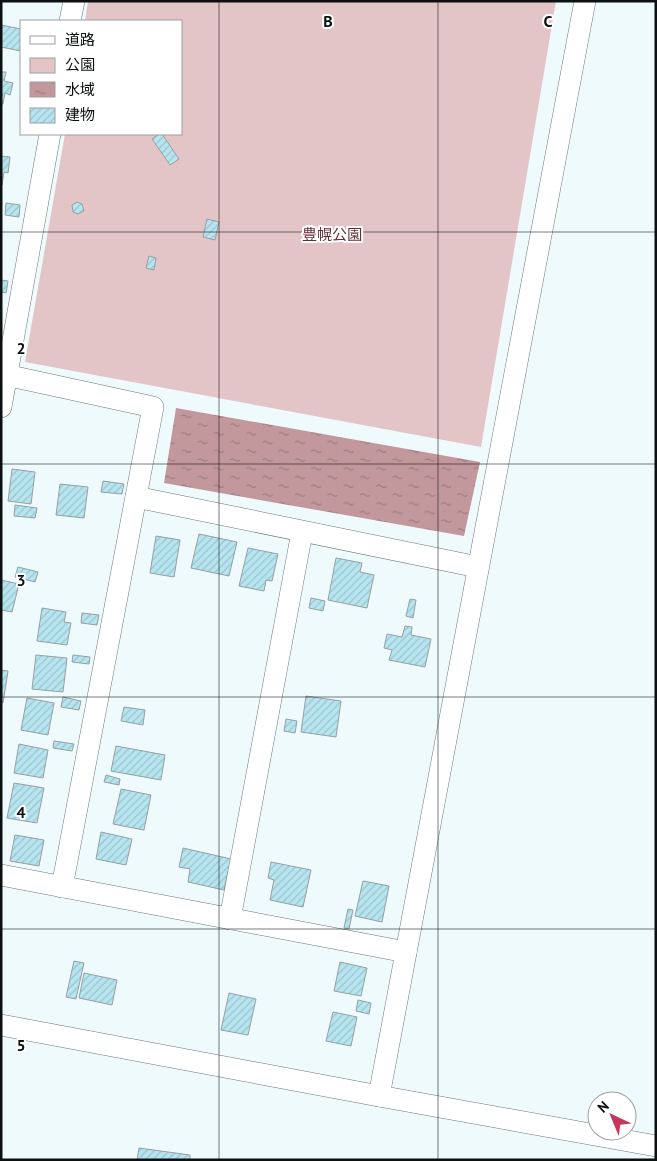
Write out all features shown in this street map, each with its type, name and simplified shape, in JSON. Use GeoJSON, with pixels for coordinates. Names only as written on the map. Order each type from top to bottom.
{"type":"FeatureCollection","features":[{"type":"Feature","properties":{"kind":"street"},"geometry":{"type":"LineString","coordinates":[[70,20],[74,1]]}},
{"type":"Feature","properties":{"kind":"street"},"geometry":{"type":"LineString","coordinates":[[379,1096],[585,1]]}},
{"type":"Feature","properties":{"kind":"street"},"geometry":{"type":"LineString","coordinates":[[1,407],[4,375],[50,135]]}},
{"type":"Feature","properties":{"kind":"street"},"geometry":{"type":"LineString","coordinates":[[4,375],[153,407],[62,887]]}},
{"type":"Feature","properties":{"kind":"street"},"geometry":{"type":"LineString","coordinates":[[136,497],[478,567]]}},
{"type":"Feature","properties":{"kind":"street"},"geometry":{"type":"LineString","coordinates":[[230,919],[302,532]]}},
{"type":"Feature","properties":{"kind":"street"},"geometry":{"type":"LineString","coordinates":[[1,875],[406,952]]}},
{"type":"Feature","properties":{"kind":"street"},"geometry":{"type":"LineString","coordinates":[[1,1025],[656,1146]]}},
{"type":"Feature","properties":{"kind":"green space","name":"豊幌公園"},"geometry":{"type":"Polygon","coordinates":[[[88,1],[556,1],[481,447],[25,362],[65,135],[182,135],[182,20],[85,20],[88,1]]]}},
{"type":"Feature","properties":{"kind":"water"},"geometry":{"type":"Polygon","coordinates":[[[176,408],[480,462],[464,536],[164,483],[176,408]]]}},
{"type":"Feature","properties":{"kind":"building"},"geometry":{"type":"Polygon","coordinates":[[[1,25],[20,29],[20,51],[1,47],[1,25]]]}},
{"type":"Feature","properties":{"kind":"building"},"geometry":{"type":"Polygon","coordinates":[[[1,72],[6,72],[4,81],[13,83],[10,95],[5,93],[3,104],[1,104],[1,72]]]}},
{"type":"Feature","properties":{"kind":"building"},"geometry":{"type":"Polygon","coordinates":[[[158,135],[163,135],[179,159],[170,165],[152,139],[158,135]]]}},
{"type":"Feature","properties":{"kind":"building"},"geometry":{"type":"Polygon","coordinates":[[[1,156],[10,157],[8,173],[4,172],[2,185],[1,156]]]}},
{"type":"Feature","properties":{"kind":"building"},"geometry":{"type":"Polygon","coordinates":[[[77,202],[82,204],[84,211],[78,214],[73,212],[72,205],[77,202]]]}},
{"type":"Feature","properties":{"kind":"building"},"geometry":{"type":"Polygon","coordinates":[[[6,203],[20,205],[19,217],[5,215],[6,203]]]}},
{"type":"Feature","properties":{"kind":"building"},"geometry":{"type":"Polygon","coordinates":[[[207,219],[219,222],[215,240],[203,237],[207,219]]]}},
{"type":"Feature","properties":{"kind":"building"},"geometry":{"type":"Polygon","coordinates":[[[149,256],[156,258],[154,270],[146,268],[149,256]]]}},
{"type":"Feature","properties":{"kind":"building"},"geometry":{"type":"Polygon","coordinates":[[[1,280],[8,281],[6,293],[1,292],[1,280]]]}},
{"type":"Feature","properties":{"kind":"building"},"geometry":{"type":"Polygon","coordinates":[[[12,469],[35,472],[31,504],[8,501],[12,469]]]}},
{"type":"Feature","properties":{"kind":"building"},"geometry":{"type":"Polygon","coordinates":[[[103,481],[124,484],[122,494],[101,492],[103,481]]]}},
{"type":"Feature","properties":{"kind":"building"},"geometry":{"type":"Polygon","coordinates":[[[60,484],[88,487],[84,518],[56,515],[60,484]]]}},
{"type":"Feature","properties":{"kind":"building"},"geometry":{"type":"Polygon","coordinates":[[[15,505],[37,508],[35,518],[14,516],[15,505]]]}},
{"type":"Feature","properties":{"kind":"building"},"geometry":{"type":"Polygon","coordinates":[[[199,534],[237,542],[229,576],[191,568],[199,534]]]}},
{"type":"Feature","properties":{"kind":"building"},"geometry":{"type":"Polygon","coordinates":[[[156,536],[180,540],[174,577],[150,573],[156,536]]]}},
{"type":"Feature","properties":{"kind":"building"},"geometry":{"type":"Polygon","coordinates":[[[248,548],[278,554],[272,581],[266,580],[264,591],[239,586],[248,548]]]}},
{"type":"Feature","properties":{"kind":"building"},"geometry":{"type":"Polygon","coordinates":[[[336,558],[362,563],[360,572],[374,575],[367,608],[328,600],[336,558]]]}},
{"type":"Feature","properties":{"kind":"building"},"geometry":{"type":"Polygon","coordinates":[[[18,567],[38,572],[35,582],[15,577],[18,567]]]}},
{"type":"Feature","properties":{"kind":"building"},"geometry":{"type":"Polygon","coordinates":[[[1,580],[19,584],[12,612],[1,610],[1,580]]]}},
{"type":"Feature","properties":{"kind":"building"},"geometry":{"type":"Polygon","coordinates":[[[311,598],[325,601],[323,611],[309,608],[311,598]]]}},
{"type":"Feature","properties":{"kind":"building"},"geometry":{"type":"Polygon","coordinates":[[[410,599],[416,600],[413,618],[406,616],[410,599]]]}},
{"type":"Feature","properties":{"kind":"building"},"geometry":{"type":"Polygon","coordinates":[[[42,608],[66,612],[64,622],[71,623],[67,645],[37,641],[42,608]]]}},
{"type":"Feature","properties":{"kind":"building"},"geometry":{"type":"Polygon","coordinates":[[[82,613],[99,615],[97,625],[81,623],[82,613]]]}},
{"type":"Feature","properties":{"kind":"building"},"geometry":{"type":"Polygon","coordinates":[[[405,626],[412,627],[411,635],[431,639],[425,667],[389,660],[392,650],[384,648],[387,634],[402,637],[405,626]]]}},
{"type":"Feature","properties":{"kind":"building"},"geometry":{"type":"Polygon","coordinates":[[[36,655],[67,658],[63,692],[32,689],[36,655]]]}},
{"type":"Feature","properties":{"kind":"building"},"geometry":{"type":"Polygon","coordinates":[[[73,655],[90,657],[89,664],[72,662],[73,655]]]}},
{"type":"Feature","properties":{"kind":"building"},"geometry":{"type":"Polygon","coordinates":[[[1,670],[8,671],[3,703],[1,702],[1,670]]]}},
{"type":"Feature","properties":{"kind":"building"},"geometry":{"type":"Polygon","coordinates":[[[306,696],[341,701],[336,737],[301,732],[306,696]]]}},
{"type":"Feature","properties":{"kind":"building"},"geometry":{"type":"Polygon","coordinates":[[[63,697],[81,701],[79,710],[61,707],[63,697]]]}},
{"type":"Feature","properties":{"kind":"building"},"geometry":{"type":"Polygon","coordinates":[[[27,698],[54,703],[48,735],[21,730],[27,698]]]}},
{"type":"Feature","properties":{"kind":"building"},"geometry":{"type":"Polygon","coordinates":[[[124,707],[145,710],[143,725],[121,721],[124,707]]]}},
{"type":"Feature","properties":{"kind":"building"},"geometry":{"type":"Polygon","coordinates":[[[286,719],[297,721],[295,733],[284,731],[286,719]]]}},
{"type":"Feature","properties":{"kind":"building"},"geometry":{"type":"Polygon","coordinates":[[[54,741],[74,744],[72,751],[53,748],[54,741]]]}},
{"type":"Feature","properties":{"kind":"building"},"geometry":{"type":"Polygon","coordinates":[[[19,744],[48,750],[43,778],[14,773],[19,744]]]}},
{"type":"Feature","properties":{"kind":"building"},"geometry":{"type":"Polygon","coordinates":[[[116,746],[165,755],[161,780],[111,771],[116,746]]]}},
{"type":"Feature","properties":{"kind":"building"},"geometry":{"type":"Polygon","coordinates":[[[106,775],[120,779],[119,785],[104,782],[106,775]]]}},
{"type":"Feature","properties":{"kind":"building"},"geometry":{"type":"Polygon","coordinates":[[[14,783],[44,788],[37,823],[7,818],[14,783]]]}},
{"type":"Feature","properties":{"kind":"building"},"geometry":{"type":"Polygon","coordinates":[[[121,789],[151,795],[144,830],[113,824],[121,789]]]}},
{"type":"Feature","properties":{"kind":"building"},"geometry":{"type":"Polygon","coordinates":[[[101,832],[132,839],[126,865],[96,859],[101,832]]]}},
{"type":"Feature","properties":{"kind":"building"},"geometry":{"type":"Polygon","coordinates":[[[15,835],[44,840],[39,866],[10,861],[15,835]]]}},
{"type":"Feature","properties":{"kind":"building"},"geometry":{"type":"Polygon","coordinates":[[[183,848],[231,859],[224,890],[188,882],[190,869],[179,867],[183,848]]]}},
{"type":"Feature","properties":{"kind":"building"},"geometry":{"type":"Polygon","coordinates":[[[271,862],[311,870],[303,907],[270,900],[274,880],[268,878],[271,862]]]}},
{"type":"Feature","properties":{"kind":"building"},"geometry":{"type":"Polygon","coordinates":[[[363,881],[389,886],[382,922],[355,916],[363,881]]]}},
{"type":"Feature","properties":{"kind":"building"},"geometry":{"type":"Polygon","coordinates":[[[348,909],[353,910],[349,929],[344,928],[348,909]]]}},
{"type":"Feature","properties":{"kind":"building"},"geometry":{"type":"Polygon","coordinates":[[[74,961],[84,963],[76,999],[66,997],[74,961]]]}},
{"type":"Feature","properties":{"kind":"building"},"geometry":{"type":"Polygon","coordinates":[[[340,962],[367,968],[361,996],[334,991],[340,962]]]}},
{"type":"Feature","properties":{"kind":"building"},"geometry":{"type":"Polygon","coordinates":[[[84,973],[117,980],[112,1005],[79,998],[84,973]]]}},
{"type":"Feature","properties":{"kind":"building"},"geometry":{"type":"Polygon","coordinates":[[[229,993],[256,999],[248,1035],[221,1030],[229,993]]]}},
{"type":"Feature","properties":{"kind":"building"},"geometry":{"type":"Polygon","coordinates":[[[358,1000],[371,1003],[369,1014],[356,1011],[358,1000]]]}},
{"type":"Feature","properties":{"kind":"building"},"geometry":{"type":"Polygon","coordinates":[[[333,1012],[357,1017],[351,1046],[326,1041],[333,1012]]]}},
{"type":"Feature","properties":{"kind":"building"},"geometry":{"type":"Polygon","coordinates":[[[139,1148],[190,1155],[190,1160],[137,1160],[139,1148]]]}}]}
